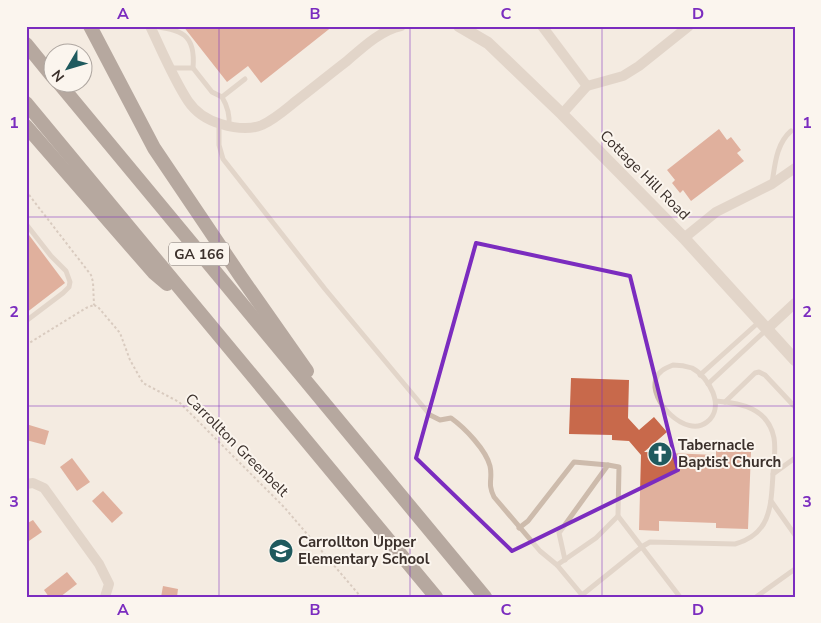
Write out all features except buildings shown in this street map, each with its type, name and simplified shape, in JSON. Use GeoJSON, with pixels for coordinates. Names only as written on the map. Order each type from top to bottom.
{"type":"FeatureCollection","features":[{"type":"Feature","properties":{"kind":"highway"},"geometry":{"type":"LineString","coordinates":[[90,26],[154,148],[230,262],[304,366],[341,424]]}},
{"type":"Feature","properties":{"kind":"highway"},"geometry":{"type":"LineString","coordinates":[[26,44],[42,64]]}},
{"type":"Feature","properties":{"kind":"highway","name":"GA 166"},"geometry":{"type":"LineString","coordinates":[[66,92],[485,597]]}},
{"type":"Feature","properties":{"kind":"highway","name":"GA 166"},"geometry":{"type":"LineString","coordinates":[[26,103],[436,597]]}},
{"type":"Feature","properties":{"kind":"highway"},"geometry":{"type":"LineString","coordinates":[[26,126],[154,272],[196,309]]}},
{"type":"Feature","properties":{"kind":"street"},"geometry":{"type":"LineString","coordinates":[[150,26],[188,102],[206,119],[224,125],[246,128],[261,125],[277,116],[362,49],[392,28],[400,26]]}},
{"type":"Feature","properties":{"kind":"street","name":"Cottage Hill Road"},"geometry":{"type":"LineString","coordinates":[[459,26],[488,43],[562,114],[684,238],[795,360]]}},
{"type":"Feature","properties":{"kind":"street"},"geometry":{"type":"LineString","coordinates":[[542,26],[587,86]]}},
{"type":"Feature","properties":{"kind":"street"},"geometry":{"type":"LineString","coordinates":[[562,114],[587,86],[623,76],[640,66],[688,26]]}},
{"type":"Feature","properties":{"kind":"street"},"geometry":{"type":"LineString","coordinates":[[684,238],[716,212],[772,184],[795,168]]}},
{"type":"Feature","properties":{"kind":"street"},"geometry":{"type":"LineString","coordinates":[[763,326],[795,304]]}},
{"type":"Feature","properties":{"kind":"street"},"geometry":{"type":"LineString","coordinates":[[30,483],[44,488],[99,564],[109,584],[105,597]]}},
{"type":"Feature","properties":{"kind":"lane"},"geometry":{"type":"LineString","coordinates":[[150,26],[179,31],[183,34],[193,48],[193,68],[212,92],[222,97],[226,104],[230,114],[224,125],[219,145],[223,159],[325,289],[430,415],[440,420],[451,418],[459,423],[484,451],[490,467],[489,488],[494,496],[519,528],[557,566],[583,596],[650,542],[735,544],[748,541],[760,531],[771,500],[774,474],[774,440],[767,421],[760,413],[748,406],[734,402],[716,401]]}},
{"type":"Feature","properties":{"kind":"lane"},"geometry":{"type":"LineString","coordinates":[[171,68],[193,68]]}},
{"type":"Feature","properties":{"kind":"lane"},"geometry":{"type":"LineString","coordinates":[[222,97],[245,79]]}},
{"type":"Feature","properties":{"kind":"lane"},"geometry":{"type":"LineString","coordinates":[[772,184],[777,154],[787,134],[791,131]]}},
{"type":"Feature","properties":{"kind":"lane"},"geometry":{"type":"LineString","coordinates":[[26,224],[51,256],[66,271],[70,282],[69,287],[64,293],[26,321]]}},
{"type":"Feature","properties":{"kind":"lane"},"geometry":{"type":"LineString","coordinates":[[700,375],[763,326]]}},
{"type":"Feature","properties":{"kind":"lane"},"geometry":{"type":"LineString","coordinates":[[708,384],[763,326]]}},
{"type":"Feature","properties":{"kind":"lane"},"geometry":{"type":"LineString","coordinates":[[673,365],[692,368],[700,375],[708,384],[716,401],[715,410],[707,423],[694,427],[685,425],[677,420],[663,406],[655,384],[660,372],[673,365]]}},
{"type":"Feature","properties":{"kind":"lane"},"geometry":{"type":"LineString","coordinates":[[725,402],[759,372],[765,375],[795,407]]}},
{"type":"Feature","properties":{"kind":"lane"},"geometry":{"type":"LineString","coordinates":[[774,474],[795,458]]}},
{"type":"Feature","properties":{"kind":"lane"},"geometry":{"type":"LineString","coordinates":[[519,528],[528,521],[574,462],[619,467],[618,516],[643,546],[680,597]]}},
{"type":"Feature","properties":{"kind":"lane"},"geometry":{"type":"LineString","coordinates":[[565,560],[559,534],[608,465]]}},
{"type":"Feature","properties":{"kind":"lane"},"geometry":{"type":"LineString","coordinates":[[771,500],[795,535]]}},
{"type":"Feature","properties":{"kind":"lane"},"geometry":{"type":"LineString","coordinates":[[557,566],[596,538],[618,516]]}},
{"type":"Feature","properties":{"kind":"lane"},"geometry":{"type":"LineString","coordinates":[[756,597],[795,569]]}},
{"type":"Feature","properties":{"kind":"path"},"geometry":{"type":"LineString","coordinates":[[26,191],[91,275],[94,305],[26,345]]}},
{"type":"Feature","properties":{"kind":"path","name":"Carrollton Greenbelt"},"geometry":{"type":"LineString","coordinates":[[94,305],[98,307],[120,333],[130,360],[143,383],[179,402],[284,507],[361,597]]}},
{"type":"Feature","properties":{"kind":"highlighted area"},"geometry":{"type":"Polygon","coordinates":[[[476,243],[630,276],[678,470],[512,551],[416,458],[476,243]]]}},
{"type":"Feature","properties":{"kind":"place","name":"Tabernacle Baptist Church"},"geometry":{"type":"Point","coordinates":[660,454]}},
{"type":"Feature","properties":{"kind":"place","name":"Carrollton Upper Elementary School"},"geometry":{"type":"Point","coordinates":[281,551]}}]}
